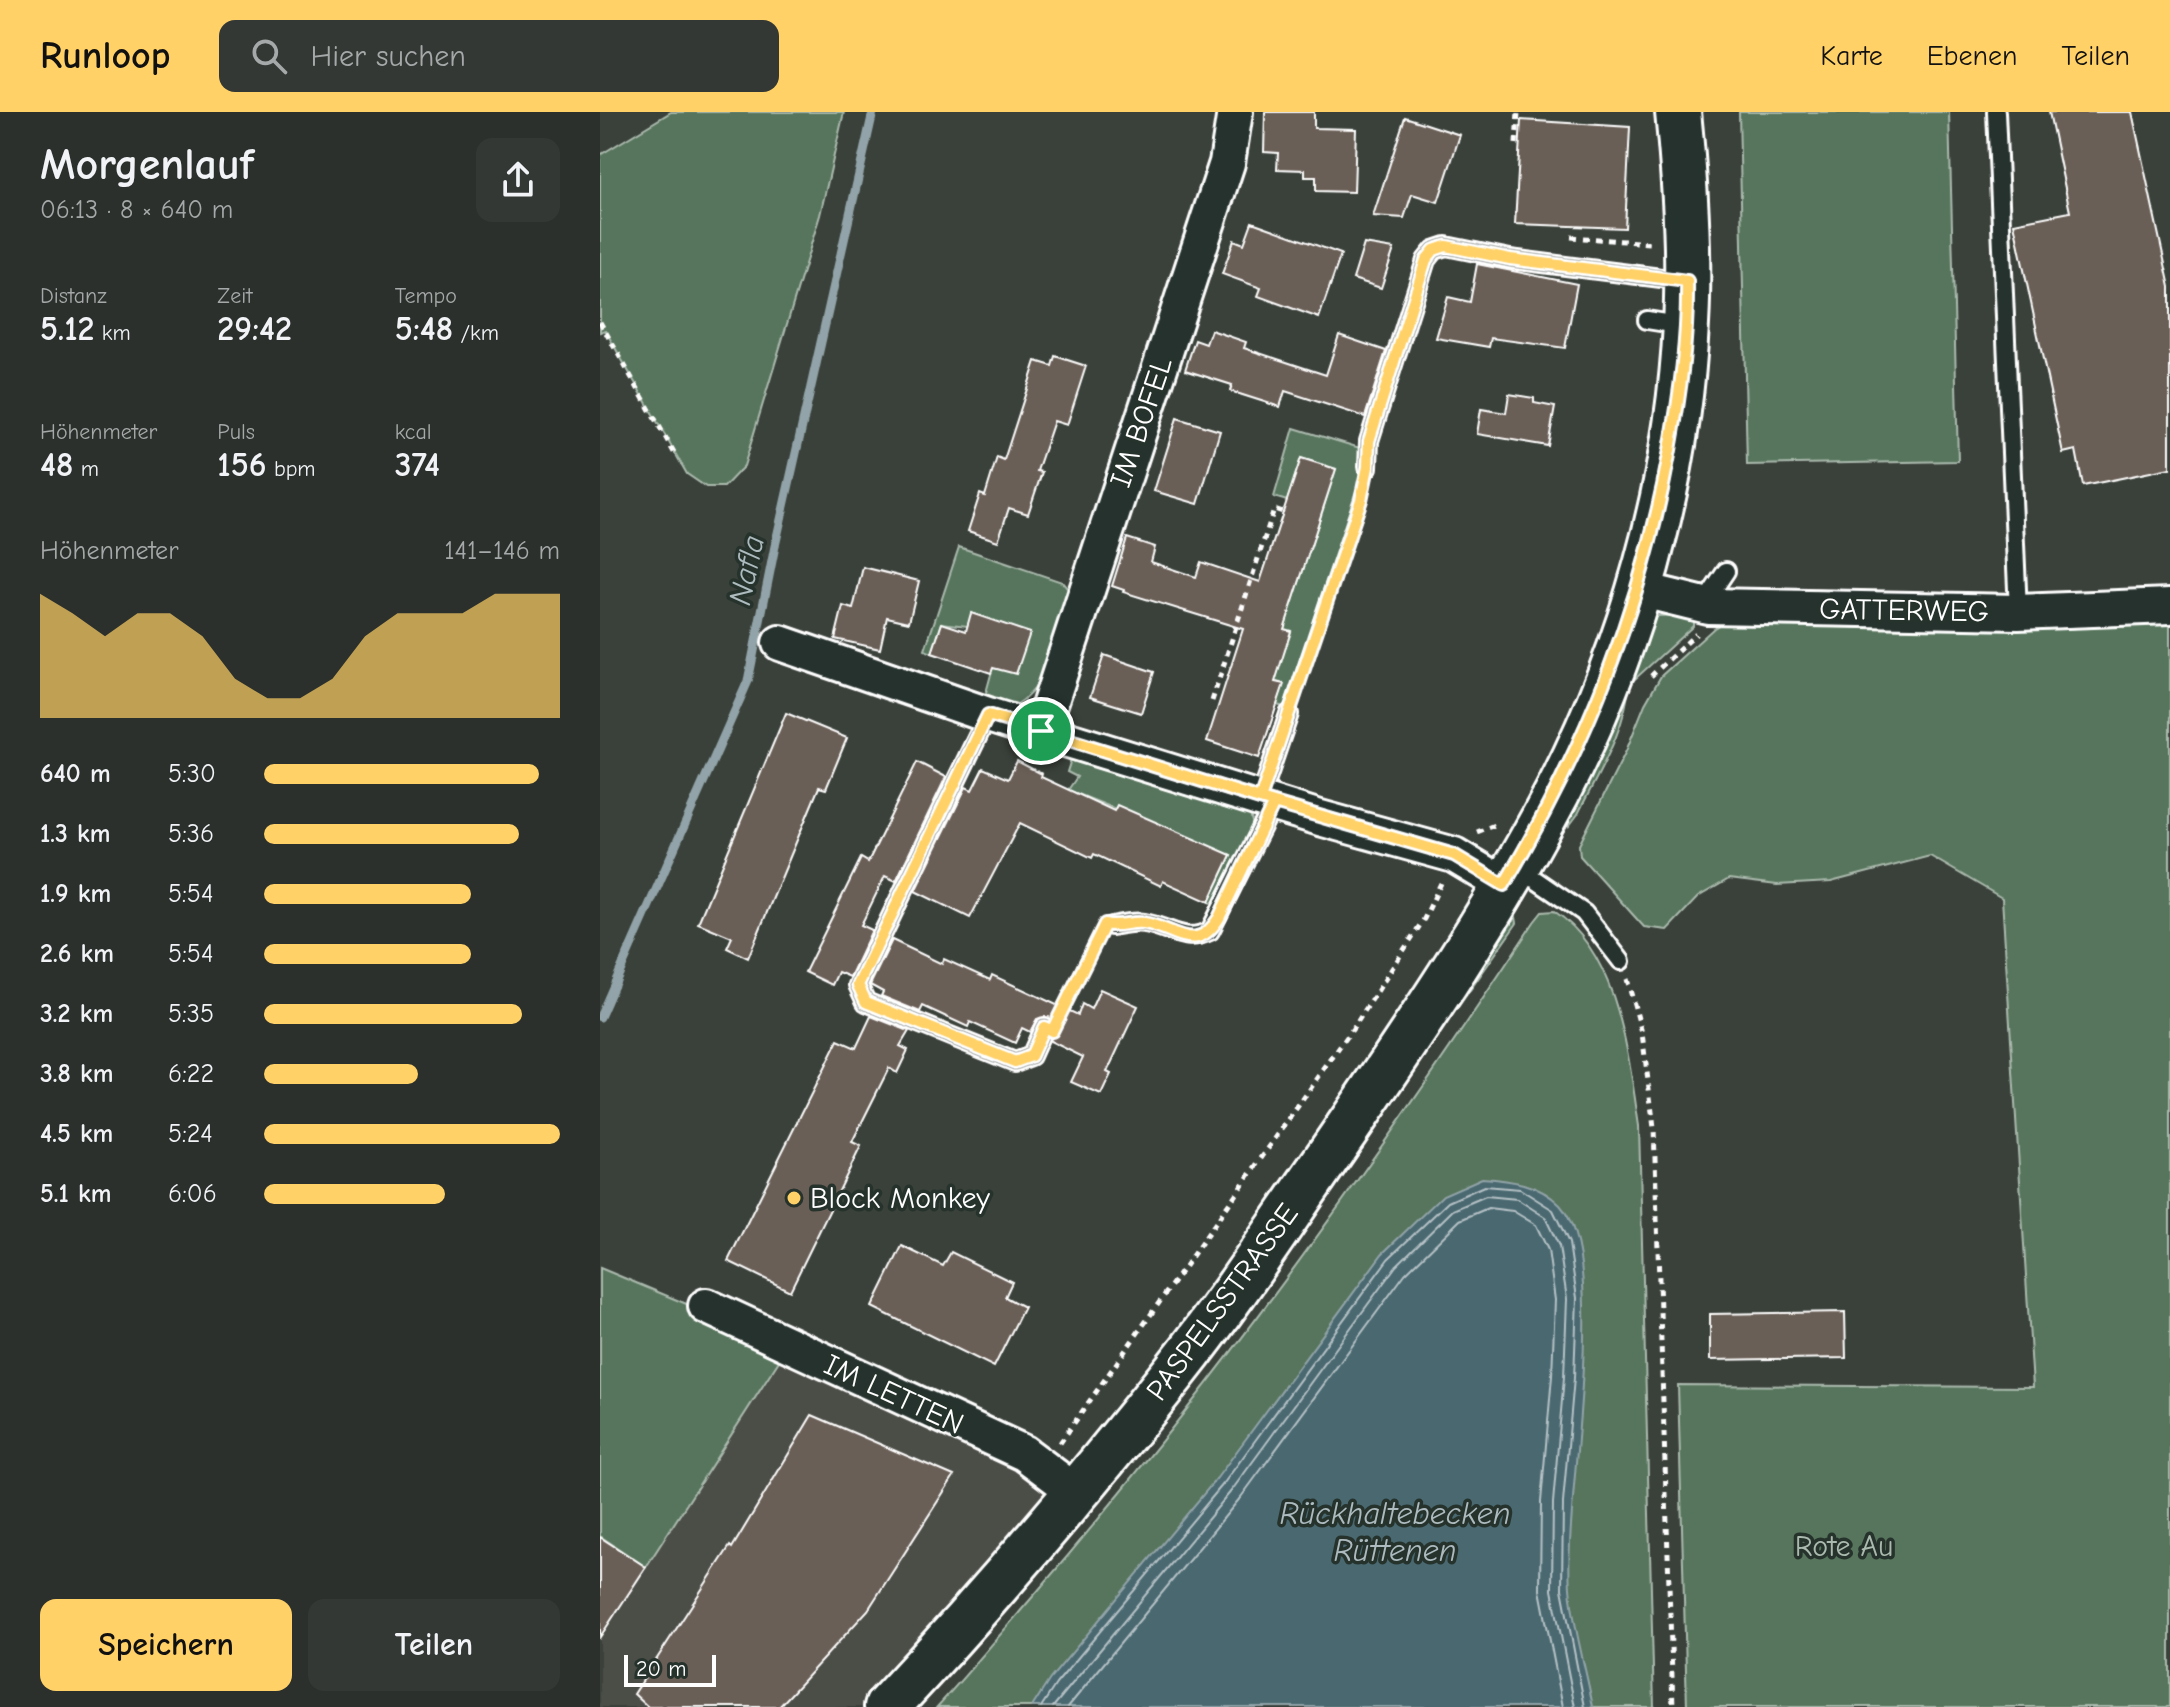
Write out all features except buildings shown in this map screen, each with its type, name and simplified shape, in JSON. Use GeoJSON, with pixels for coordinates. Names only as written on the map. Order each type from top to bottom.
{"type":"FeatureCollection","features":[{"type":"Feature","properties":{"kind":"main road","name":"PASPELSSTRASSE"},"geometry":{"type":"LineString","coordinates":[[887,1707],[1005,1577],[1060,1479],[1178,1368],[1280,1226],[1480,930],[1559,789],[1614,663],[1639,589],[1659,512],[1677,410],[1666,323],[1687,281],[1684,168],[1678,112]]}},
{"type":"Feature","properties":{"kind":"street","name":"IM BOFEL"},"geometry":{"type":"LineString","coordinates":[[1041,731],[1227,163],[1235,112]]}},
{"type":"Feature","properties":{"kind":"street","name":"GATTERWEG"},"geometry":{"type":"LineString","coordinates":[[1639,589],[1708,606],[1959,600],[2018,612],[2170,606]]}},
{"type":"Feature","properties":{"kind":"street"},"geometry":{"type":"LineString","coordinates":[[780,643],[988,715],[1454,855],[1510,876]]}},
{"type":"Feature","properties":{"kind":"street","name":"IM LETTEN"},"geometry":{"type":"LineString","coordinates":[[706,1306],[1024,1453],[1060,1479]]}},
{"type":"Feature","properties":{"kind":"lane"},"geometry":{"type":"LineString","coordinates":[[1996,112],[2018,612]]}},
{"type":"Feature","properties":{"kind":"lane"},"geometry":{"type":"LineString","coordinates":[[1368,467],[1369,441],[1426,260],[1434,250],[1446,246],[1524,261],[1687,281]]}},
{"type":"Feature","properties":{"kind":"lane"},"geometry":{"type":"LineString","coordinates":[[1708,606],[1710,595],[1726,571]]}},
{"type":"Feature","properties":{"kind":"lane"},"geometry":{"type":"LineString","coordinates":[[1112,926],[1145,923],[1198,938],[1210,931],[1267,801],[1289,714]]}},
{"type":"Feature","properties":{"kind":"lane"},"geometry":{"type":"LineString","coordinates":[[988,715],[858,985],[866,1002],[1015,1062],[1031,1056],[1044,1027]]}},
{"type":"Feature","properties":{"kind":"lane"},"geometry":{"type":"LineString","coordinates":[[1510,876],[1584,913],[1621,961]]}},
{"type":"Feature","properties":{"kind":"path"},"geometry":{"type":"LineString","coordinates":[[1516,144],[1518,112]]}},
{"type":"Feature","properties":{"kind":"path"},"geometry":{"type":"LineString","coordinates":[[1571,237],[1651,243]]}},
{"type":"Feature","properties":{"kind":"path"},"geometry":{"type":"LineString","coordinates":[[600,322],[675,454]]}},
{"type":"Feature","properties":{"kind":"path"},"geometry":{"type":"LineString","coordinates":[[1289,714],[1361,500],[1368,467]]}},
{"type":"Feature","properties":{"kind":"path"},"geometry":{"type":"LineString","coordinates":[[1212,701],[1274,509],[1283,512]]}},
{"type":"Feature","properties":{"kind":"path"},"geometry":{"type":"LineString","coordinates":[[1249,585],[1259,587]]}},
{"type":"Feature","properties":{"kind":"path"},"geometry":{"type":"LineString","coordinates":[[1476,832],[1502,821]]}},
{"type":"Feature","properties":{"kind":"path"},"geometry":{"type":"LineString","coordinates":[[1060,1479],[1424,919],[1447,872]]}},
{"type":"Feature","properties":{"kind":"path"},"geometry":{"type":"LineString","coordinates":[[1044,1027],[1052,1031],[1105,924],[1112,926]]}},
{"type":"Feature","properties":{"kind":"path"},"geometry":{"type":"LineString","coordinates":[[1621,961],[1635,999],[1642,1033],[1654,1128],[1673,1707]]}},
{"type":"Feature","properties":{"kind":"shaded area"},"geometry":{"type":"Polygon","coordinates":[[[789,1345],[1065,1482],[865,1707],[600,1707],[600,1536],[647,1566],[789,1345]]]}},
{"type":"Feature","properties":{"kind":"green space"},"geometry":{"type":"Polygon","coordinates":[[[671,112],[844,112],[820,215],[744,466],[724,487],[706,487],[687,474],[605,330],[600,332],[600,155],[671,112]]]}},
{"type":"Feature","properties":{"kind":"green space"},"geometry":{"type":"Polygon","coordinates":[[[1739,112],[1949,112],[1958,461],[1747,465],[1739,112]]]}},
{"type":"Feature","properties":{"kind":"green space"},"geometry":{"type":"Polygon","coordinates":[[[1294,428],[1360,448],[1363,470],[1284,707],[1277,705],[1283,684],[1231,667],[1284,652],[1291,632],[1284,629],[1336,469],[1301,458],[1287,501],[1274,497],[1294,428]]]}},
{"type":"Feature","properties":{"kind":"green space"},"geometry":{"type":"Polygon","coordinates":[[[959,547],[1062,582],[1073,595],[1058,644],[1045,673],[1036,687],[1011,708],[984,700],[993,667],[1029,633],[942,623],[932,653],[925,650],[959,547]]]}},
{"type":"Feature","properties":{"kind":"green space"},"geometry":{"type":"Polygon","coordinates":[[[1683,615],[1693,621],[1693,626],[1635,679],[1634,668],[1651,620],[1658,616],[1683,615]]]}},
{"type":"Feature","properties":{"kind":"green space","name":"Rote Au"},"geometry":{"type":"Polygon","coordinates":[[[1733,617],[2170,619],[2170,1707],[1687,1707],[1678,1385],[2033,1387],[2002,898],[1930,856],[1831,882],[1777,885],[1729,879],[1698,897],[1667,930],[1644,927],[1580,856],[1579,845],[1661,676],[1714,628],[1733,617]]]}},
{"type":"Feature","properties":{"kind":"green space"},"geometry":{"type":"Polygon","coordinates":[[[1629,684],[1617,735],[1569,826],[1568,822],[1629,684]]]}},
{"type":"Feature","properties":{"kind":"green space"},"geometry":{"type":"Polygon","coordinates":[[[1073,753],[1249,811],[1254,829],[1214,904],[1209,902],[1231,855],[1068,790],[1077,777],[1067,772],[1073,753]]]}},
{"type":"Feature","properties":{"kind":"green space"},"geometry":{"type":"Polygon","coordinates":[[[1554,911],[1576,930],[1607,979],[1624,1038],[1639,1126],[1654,1707],[937,1707],[1169,1432],[1357,1181],[1534,922],[1542,912],[1554,911]]]}},
{"type":"Feature","properties":{"kind":"green space"},"geometry":{"type":"Polygon","coordinates":[[[1516,917],[1517,923],[1236,1324],[1516,917]]]}},
{"type":"Feature","properties":{"kind":"green space"},"geometry":{"type":"Polygon","coordinates":[[[600,1268],[701,1310],[784,1353],[646,1567],[600,1536],[600,1268]]]}},
{"type":"Feature","properties":{"kind":"water","name":"Rückhaltebecken Rüttenen"},"geometry":{"type":"Polygon","coordinates":[[[1482,1178],[1513,1182],[1543,1192],[1560,1205],[1575,1235],[1583,1278],[1584,1330],[1570,1588],[1593,1707],[1032,1707],[1050,1679],[1217,1478],[1382,1254],[1443,1195],[1482,1178]]]}},
{"type":"Feature","properties":{"kind":"waterway","name":"Nafla"},"geometry":{"type":"LineString","coordinates":[[600,1017],[748,681],[775,546],[873,112]]}},
{"type":"Feature","properties":{"kind":"place","name":"Block Monkey"},"geometry":{"type":"Point","coordinates":[794,1198]}},
{"type":"Feature","properties":{"kind":"route"},"geometry":{"type":"LineString","coordinates":[[1041,731],[988,715],[858,985],[866,1002],[1015,1062],[1031,1056],[1044,1027],[1052,1031],[1105,924],[1145,923],[1198,938],[1210,931],[1219,918],[1274,803],[1260,799],[1361,500],[1368,467],[1369,441],[1426,260],[1434,250],[1446,246],[1578,269],[1687,281],[1686,326],[1677,410],[1659,512],[1639,589],[1603,689],[1559,789],[1504,885],[1454,855],[1320,818],[1274,803],[1260,799],[1094,747],[1041,731]]}}]}
